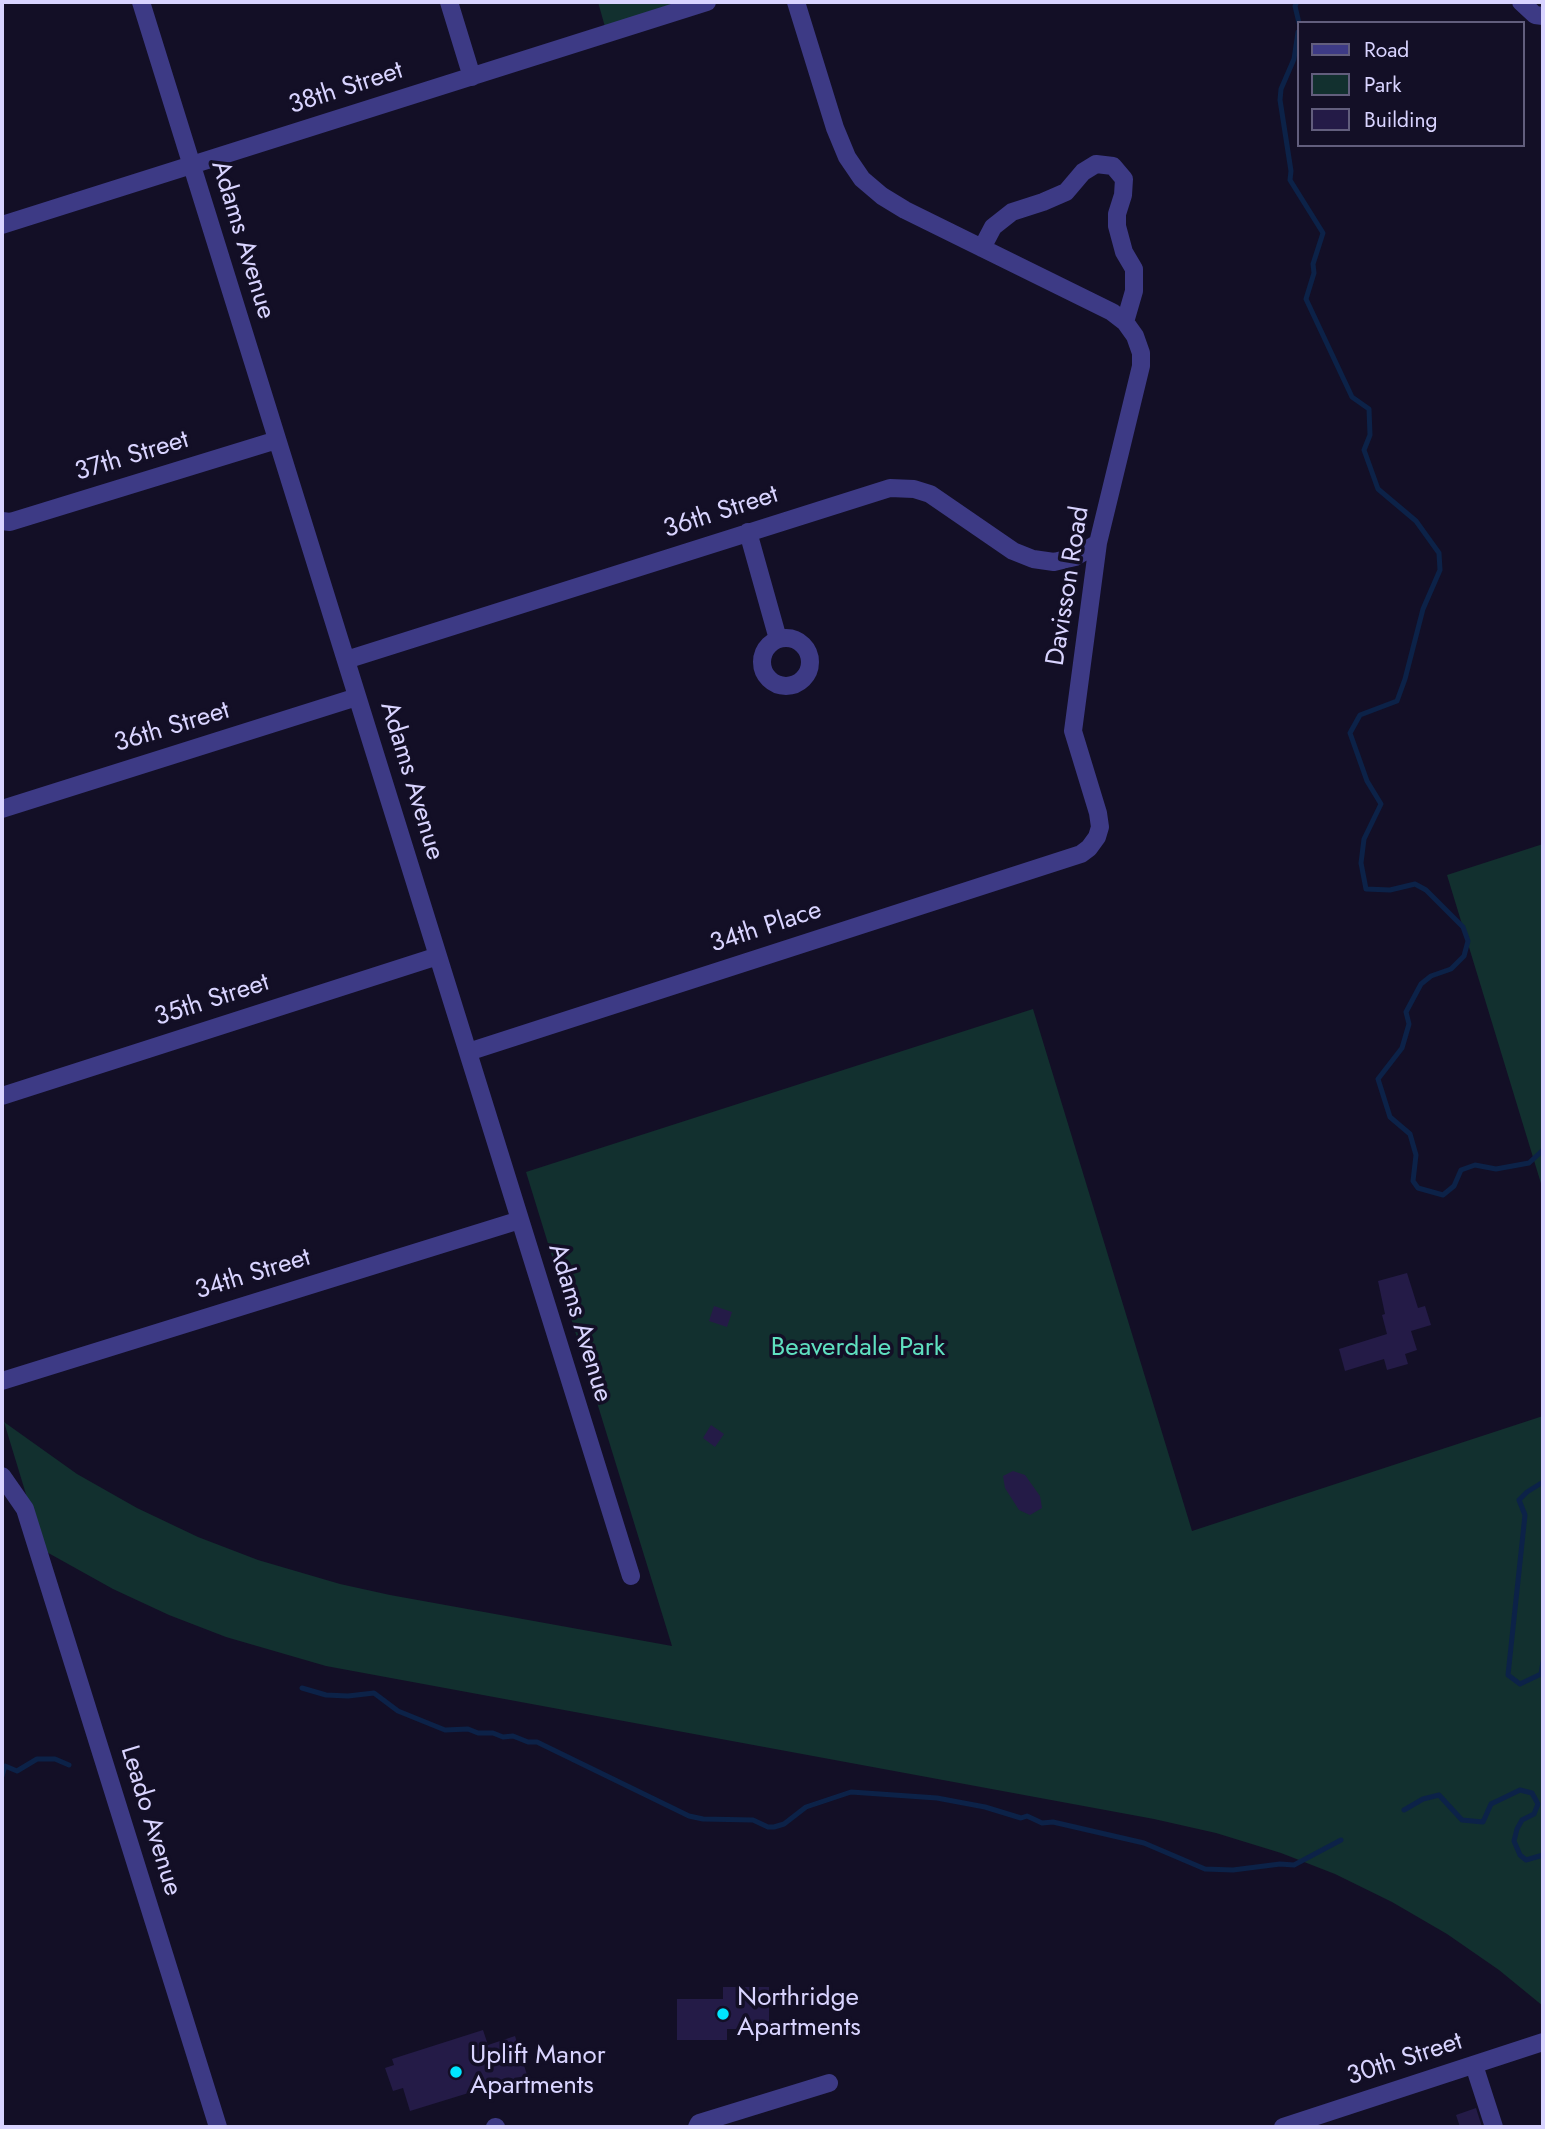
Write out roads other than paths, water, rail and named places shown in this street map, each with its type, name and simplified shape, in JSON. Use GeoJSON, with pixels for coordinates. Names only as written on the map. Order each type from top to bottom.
{"type":"FeatureCollection","features":[{"type":"Feature","properties":{"kind":"street","name":"Adams Avenue"},"geometry":{"type":"LineString","coordinates":[[141,2],[631,1576]]}},
{"type":"Feature","properties":{"kind":"street"},"geometry":{"type":"LineString","coordinates":[[449,2],[472,77]]}},
{"type":"Feature","properties":{"kind":"street","name":"38th Street"},"geometry":{"type":"LineString","coordinates":[[2,225],[706,2]]}},
{"type":"Feature","properties":{"kind":"street","name":"Davisson Road"},"geometry":{"type":"LineString","coordinates":[[796,2],[835,128],[847,157],[862,179],[894,203],[1112,312],[1135,336],[1141,354],[1141,366],[1098,542],[1073,731],[1100,827],[1097,837],[1081,854]]}},
{"type":"Feature","properties":{"kind":"street"},"geometry":{"type":"LineString","coordinates":[[1521,2],[1535,15],[1543,16]]}},
{"type":"Feature","properties":{"kind":"street"},"geometry":{"type":"LineString","coordinates":[[982,248],[993,227],[1012,212],[1066,192],[1083,172],[1097,164],[1113,166],[1124,179],[1116,226],[1124,252],[1134,269],[1134,291],[1125,323]]}},
{"type":"Feature","properties":{"kind":"street","name":"37th Street"},"geometry":{"type":"LineString","coordinates":[[2,521],[10,522],[277,440]]}},
{"type":"Feature","properties":{"kind":"street","name":"36th Street"},"geometry":{"type":"LineString","coordinates":[[346,660],[890,488],[929,494],[1013,551],[1033,559],[1054,562],[1075,557],[1098,542]]}},
{"type":"Feature","properties":{"kind":"street"},"geometry":{"type":"LineString","coordinates":[[748,532],[778,639]]}},
{"type":"Feature","properties":{"kind":"street","name":"36th Street"},"geometry":{"type":"LineString","coordinates":[[2,809],[357,697]]}},
{"type":"Feature","properties":{"kind":"street","name":"34th Place"},"geometry":{"type":"LineString","coordinates":[[468,1052],[1081,854]]}},
{"type":"Feature","properties":{"kind":"street","name":"35th Street"},"geometry":{"type":"LineString","coordinates":[[2,1096],[438,956]]}},
{"type":"Feature","properties":{"kind":"street","name":"34th Street"},"geometry":{"type":"LineString","coordinates":[[2,1381],[520,1220]]}},
{"type":"Feature","properties":{"kind":"street","name":"Leado Avenue"},"geometry":{"type":"LineString","coordinates":[[2,1476],[25,1509],[32,1530],[218,2127]]}},
{"type":"Feature","properties":{"kind":"street","name":"30th Street"},"geometry":{"type":"LineString","coordinates":[[1283,2127],[1333,2120],[1474,2064],[1543,2042]]}},
{"type":"Feature","properties":{"kind":"street"},"geometry":{"type":"LineString","coordinates":[[1474,2064],[1494,2127]]}},
{"type":"Feature","properties":{"kind":"street"},"geometry":{"type":"LineString","coordinates":[[697,2127],[699,2123],[829,2082]]}},
{"type":"Feature","properties":{"kind":"waterway"},"geometry":{"type":"LineString","coordinates":[[1297,2],[1295,6],[1299,21]]}},
{"type":"Feature","properties":{"kind":"waterway"},"geometry":{"type":"LineString","coordinates":[[1296,46],[1294,59],[1281,89],[1280,100],[1291,171],[1290,180],[1323,233],[1306,299],[1352,397],[1369,409],[1370,435],[1364,450],[1378,489],[1416,521],[1439,553],[1440,570],[1423,609],[1397,701],[1360,715],[1350,733],[1367,781],[1381,804],[1364,839],[1361,863],[1366,889],[1390,890],[1415,884],[1426,890],[1463,927],[1468,941],[1464,956],[1451,969],[1431,976],[1421,984],[1406,1012],[1409,1024],[1402,1048],[1378,1079],[1390,1117],[1410,1134],[1416,1155],[1413,1181],[1418,1188],[1443,1195],[1454,1186],[1461,1170],[1475,1165],[1496,1169],[1529,1163],[1543,1150]]}},
{"type":"Feature","properties":{"kind":"waterway"},"geometry":{"type":"LineString","coordinates":[[1543,1482],[1519,1500],[1525,1515],[1508,1675],[1520,1684],[1541,1674],[1543,1662]]}},
{"type":"Feature","properties":{"kind":"waterway"},"geometry":{"type":"LineString","coordinates":[[302,1688],[326,1695],[374,1693],[398,1711],[445,1730],[468,1729],[537,1742],[689,1816],[703,1819],[753,1820],[774,1827],[784,1824],[806,1807],[851,1792],[937,1798],[985,1807],[1021,1818],[1027,1816],[1042,1823],[1053,1822],[1144,1843],[1205,1869],[1233,1870],[1280,1864],[1294,1865],[1341,1840]]}},
{"type":"Feature","properties":{"kind":"waterway"},"geometry":{"type":"LineString","coordinates":[[2,1776],[5,1766],[17,1771],[37,1759],[55,1759],[69,1765]]}},
{"type":"Feature","properties":{"kind":"waterway"},"geometry":{"type":"LineString","coordinates":[[1404,1810],[1423,1799],[1439,1795],[1462,1820],[1483,1822],[1491,1804],[1520,1790],[1532,1793],[1538,1804],[1534,1814],[1522,1820],[1514,1841],[1520,1855],[1526,1860],[1543,1855]]}},
{"type":"Feature","properties":{"kind":"place","name":"Northridge Apartments"},"geometry":{"type":"Point","coordinates":[723,2014]}},
{"type":"Feature","properties":{"kind":"place","name":"Uplift Manor Apartments"},"geometry":{"type":"Point","coordinates":[456,2072]}},
{"type":"Feature","properties":{"kind":"park label","name":"Beaverdale Park"},"geometry":{"type":"Point","coordinates":[858,1349]}}]}
